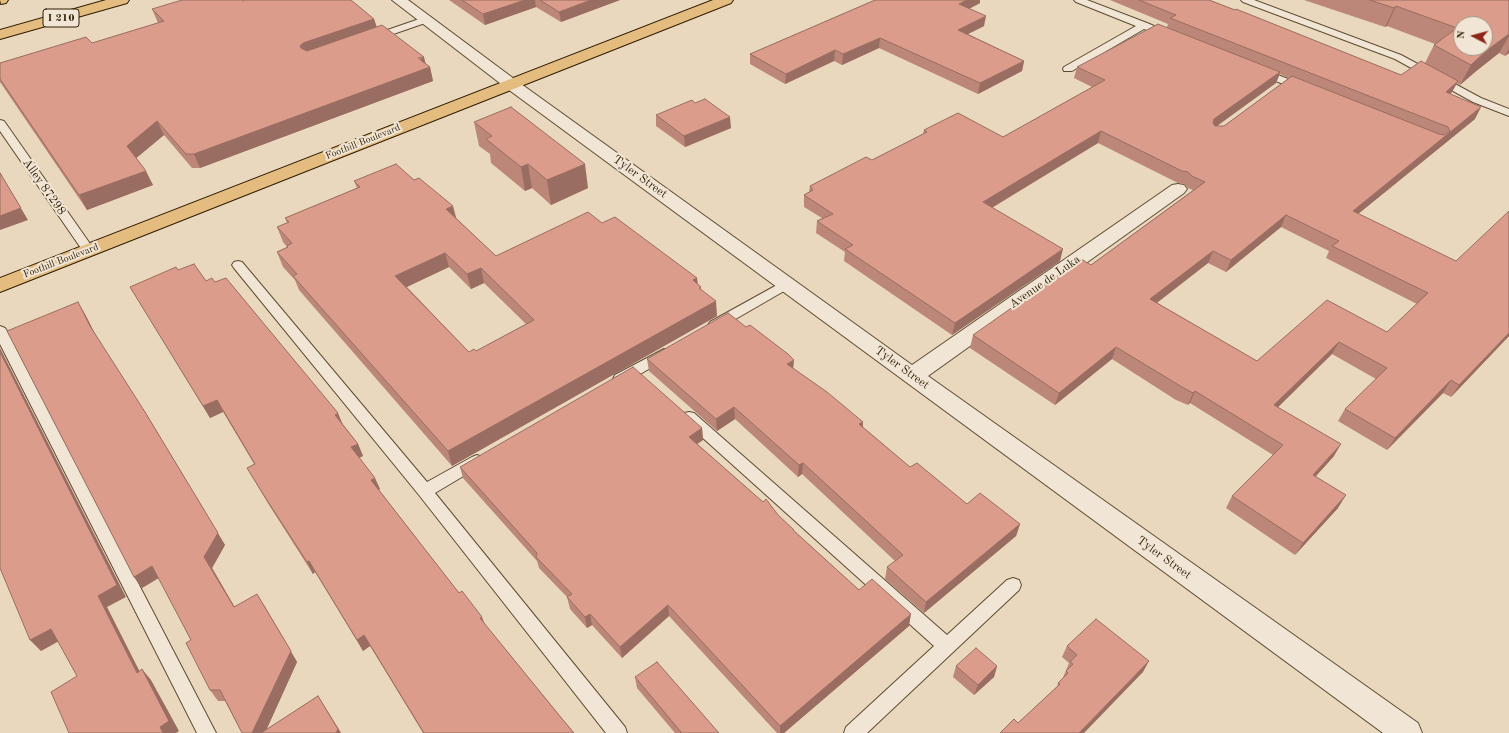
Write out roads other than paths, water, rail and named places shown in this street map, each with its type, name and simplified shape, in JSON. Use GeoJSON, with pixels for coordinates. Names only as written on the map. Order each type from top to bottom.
{"type":"FeatureCollection","features":[{"type":"Feature","properties":{"kind":"main road","name":"I 210"},"geometry":{"type":"LineString","coordinates":[[0,35],[122,0]]}},
{"type":"Feature","properties":{"kind":"main road","name":"Foothill Boulevard"},"geometry":{"type":"LineString","coordinates":[[0,285],[726,0]]}},
{"type":"Feature","properties":{"kind":"street","name":"Tyler Street"},"geometry":{"type":"LineString","coordinates":[[399,0],[511,84],[912,376],[1407,733]]}},
{"type":"Feature","properties":{"kind":"street","name":"Avenue de Luka"},"geometry":{"type":"LineString","coordinates":[[912,376],[1178,189]]}},
{"type":"Feature","properties":{"kind":"lane"},"geometry":{"type":"LineString","coordinates":[[1079,0],[1175,38]]}},
{"type":"Feature","properties":{"kind":"lane"},"geometry":{"type":"LineString","coordinates":[[1246,0],[1398,57],[1477,100],[1509,113]]}},
{"type":"Feature","properties":{"kind":"lane"},"geometry":{"type":"LineString","coordinates":[[366,41],[425,20]]}},
{"type":"Feature","properties":{"kind":"lane"},"geometry":{"type":"LineString","coordinates":[[1068,68],[1144,25]]}},
{"type":"Feature","properties":{"kind":"lane"},"geometry":{"type":"LineString","coordinates":[[1249,67],[1315,93]]}},
{"type":"Feature","properties":{"kind":"lane"},"geometry":{"type":"LineString","coordinates":[[1273,91],[1286,82]]}},
{"type":"Feature","properties":{"kind":"lane","name":"Alley 87298"},"geometry":{"type":"LineString","coordinates":[[0,123],[89,251]]}},
{"type":"Feature","properties":{"kind":"lane"},"geometry":{"type":"LineString","coordinates":[[238,266],[425,491],[618,733]]}},
{"type":"Feature","properties":{"kind":"lane"},"geometry":{"type":"LineString","coordinates":[[704,331],[786,284]]}},
{"type":"Feature","properties":{"kind":"lane"},"geometry":{"type":"LineString","coordinates":[[0,331],[207,733]]}},
{"type":"Feature","properties":{"kind":"lane"},"geometry":{"type":"LineString","coordinates":[[609,386],[677,347]]}},
{"type":"Feature","properties":{"kind":"lane"},"geometry":{"type":"LineString","coordinates":[[636,370],[648,381]]}},
{"type":"Feature","properties":{"kind":"lane"},"geometry":{"type":"LineString","coordinates":[[678,407],[947,646]]}},
{"type":"Feature","properties":{"kind":"lane"},"geometry":{"type":"LineString","coordinates":[[425,491],[486,456]]}},
{"type":"Feature","properties":{"kind":"lane"},"geometry":{"type":"LineString","coordinates":[[853,733],[1013,585]]}}]}
